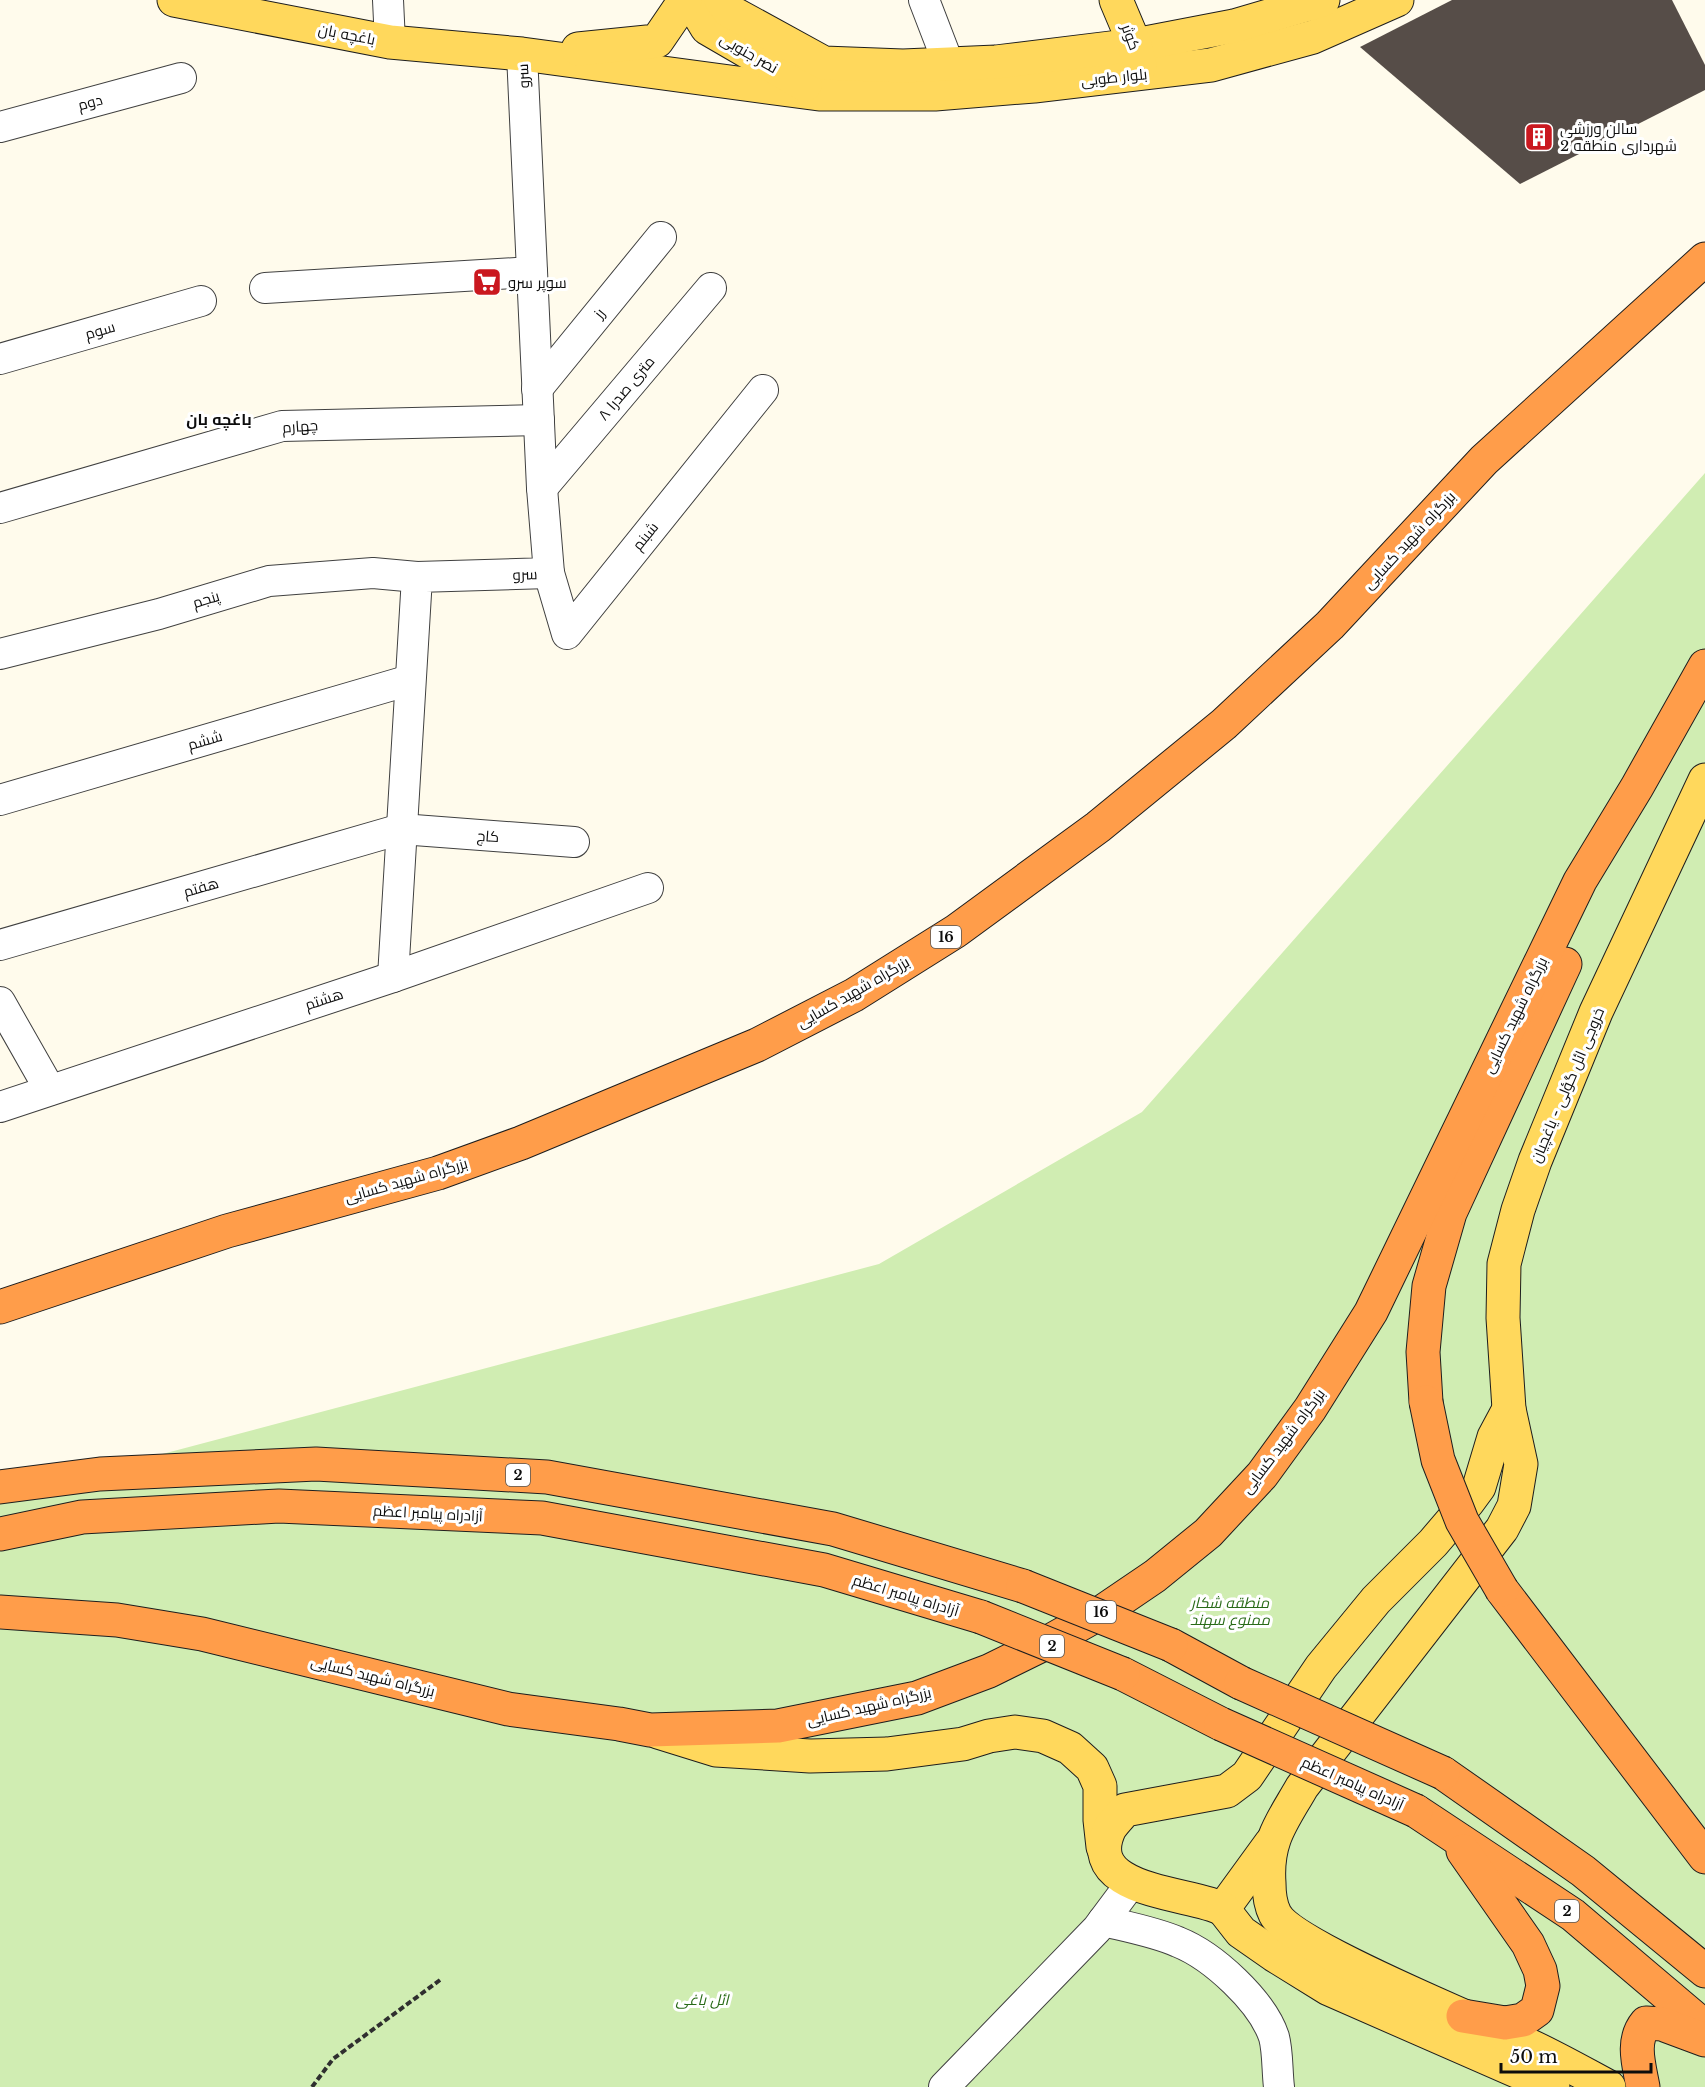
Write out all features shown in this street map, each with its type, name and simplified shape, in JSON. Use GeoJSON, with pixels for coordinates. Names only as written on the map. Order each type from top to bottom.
{"type":"FeatureCollection","features":[{"type":"Feature","properties":{"kind":"highway","name":"بزرگراه شهید کسایی"},"geometry":{"type":"LineString","coordinates":[[0,1307],[227,1231],[438,1173],[521,1143],[757,1045],[854,995],[975,917],[1098,827],[1224,724],[1330,625],[1484,460],[1705,259]]}},
{"type":"Feature","properties":{"kind":"highway","name":"بزرگراه شهید کسایی"},"geometry":{"type":"LineString","coordinates":[[0,1612],[117,1620],[202,1634],[508,1710],[650,1730],[778,1726],[917,1698],[989,1671],[1062,1635],[1102,1612],[1155,1576],[1208,1533],[1262,1475],[1310,1409],[1371,1312],[1580,880],[1637,787],[1705,666]]}},
{"type":"Feature","properties":{"kind":"highway"},"geometry":{"type":"LineString","coordinates":[[1637,787],[1595,898],[1450,1213],[1430,1286],[1424,1352],[1426,1402],[1438,1460],[1462,1521],[1502,1590],[1705,1857]]}},
{"type":"Feature","properties":{"kind":"highway","name":"2"},"geometry":{"type":"LineString","coordinates":[[0,1487],[100,1474],[316,1464],[547,1477],[833,1529],[1023,1586],[1171,1645],[1240,1683],[1443,1773],[1583,1871],[1705,1971]]}},
{"type":"Feature","properties":{"kind":"highway","name":"آزادراه پیامبر اعظم"},"geometry":{"type":"LineString","coordinates":[[0,1534],[82,1517],[279,1506],[542,1518],[824,1570],[981,1617],[1123,1674],[1221,1724],[1416,1811],[1573,1915],[1705,2027]]}},
{"type":"Feature","properties":{"kind":"highway"},"geometry":{"type":"LineString","coordinates":[[1450,1833],[1528,1944],[1540,1970],[1542,1986],[1537,2010],[1523,2020],[1505,2023],[1463,2016]]}},
{"type":"Feature","properties":{"kind":"highway"},"geometry":{"type":"LineString","coordinates":[[1643,2087],[1636,2045],[1639,2031],[1646,2023],[1662,2024],[1705,2040]]}},
{"type":"Feature","properties":{"kind":"main road","name":"باغچه بان"},"geometry":{"type":"LineString","coordinates":[[174,0],[390,42],[522,54]]}},
{"type":"Feature","properties":{"kind":"main road"},"geometry":{"type":"LineString","coordinates":[[522,54],[657,41],[687,0]]}},
{"type":"Feature","properties":{"kind":"main road","name":"نصر جنوبی"},"geometry":{"type":"LineString","coordinates":[[687,0],[707,28],[821,78]]}},
{"type":"Feature","properties":{"kind":"main road","name":"نصر جنوبی"},"geometry":{"type":"LineString","coordinates":[[721,0],[729,11],[821,78]]}},
{"type":"Feature","properties":{"kind":"main road","name":"کوثر"},"geometry":{"type":"LineString","coordinates":[[1116,0],[1139,60]]}},
{"type":"Feature","properties":{"kind":"main road","name":"بلوار طوبی"},"geometry":{"type":"LineString","coordinates":[[821,78],[935,94],[1139,60],[1234,26],[1323,0]]}},
{"type":"Feature","properties":{"kind":"main road","name":"بلوار طوبی"},"geometry":{"type":"LineString","coordinates":[[821,78],[903,66],[996,62],[1139,60],[1211,65],[1313,37],[1397,0]]}},
{"type":"Feature","properties":{"kind":"main road"},"geometry":{"type":"LineString","coordinates":[[522,54],[821,78]]}},
{"type":"Feature","properties":{"kind":"main road","name":"خروجی ائل گؤلی - یاغچیان"},"geometry":{"type":"LineString","coordinates":[[1271,1843],[1302,1787],[1502,1529],[1514,1506],[1521,1464],[1509,1408],[1503,1318],[1504,1264],[1518,1210],[1535,1161],[1596,1012],[1705,780]]}},
{"type":"Feature","properties":{"kind":"main road"},"geometry":{"type":"LineString","coordinates":[[1509,1408],[1494,1437],[1479,1487],[1433,1543],[1376,1600],[1321,1667],[1247,1776],[1227,1791],[1125,1810],[1110,1828],[1106,1847],[1120,1873],[1146,1888],[1204,1901],[1223,1909],[1241,1932],[1329,1989],[1553,2087]]}},
{"type":"Feature","properties":{"kind":"main road"},"geometry":{"type":"LineString","coordinates":[[650,1730],[716,1749],[810,1756],[887,1755],[963,1744],[989,1736],[1015,1732],[1043,1736],[1070,1748],[1092,1768],[1100,1786],[1101,1830],[1120,1873]]}},
{"type":"Feature","properties":{"kind":"main road"},"geometry":{"type":"LineString","coordinates":[[1223,1909],[1271,1843]]}},
{"type":"Feature","properties":{"kind":"main road"},"geometry":{"type":"LineString","coordinates":[[1271,1843],[1267,1862],[1270,1898],[1276,1916],[1292,1931],[1339,1959],[1526,2044],[1609,2087]]}},
{"type":"Feature","properties":{"kind":"street"},"geometry":{"type":"LineString","coordinates":[[388,0],[390,42]]}},
{"type":"Feature","properties":{"kind":"street"},"geometry":{"type":"LineString","coordinates":[[924,0],[949,65]]}},
{"type":"Feature","properties":{"kind":"street"},"geometry":{"type":"LineString","coordinates":[[940,0],[949,65]]}},
{"type":"Feature","properties":{"kind":"street","name":"سرو"},"geometry":{"type":"LineString","coordinates":[[417,577],[549,573],[542,488],[522,54]]}},
{"type":"Feature","properties":{"kind":"street","name":"دوم"},"geometry":{"type":"LineString","coordinates":[[0,127],[181,78]]}},
{"type":"Feature","properties":{"kind":"street","name":"رز"},"geometry":{"type":"LineString","coordinates":[[537,388],[662,237]]}},
{"type":"Feature","properties":{"kind":"street"},"geometry":{"type":"LineString","coordinates":[[265,288],[532,272]]}},
{"type":"Feature","properties":{"kind":"street","name":"۸ متری صدرا"},"geometry":{"type":"LineString","coordinates":[[542,488],[711,288]]}},
{"type":"Feature","properties":{"kind":"street","name":"سوم"},"geometry":{"type":"LineString","coordinates":[[0,360],[201,301]]}},
{"type":"Feature","properties":{"kind":"street","name":"شبنم"},"geometry":{"type":"LineString","coordinates":[[549,573],[567,634],[763,390]]}},
{"type":"Feature","properties":{"kind":"street","name":"چهارم"},"geometry":{"type":"LineString","coordinates":[[0,508],[282,426],[539,420]]}},
{"type":"Feature","properties":{"kind":"street","name":"پنجم"},"geometry":{"type":"LineString","coordinates":[[0,654],[159,614],[269,581],[373,573],[417,577]]}},
{"type":"Feature","properties":{"kind":"street"},"geometry":{"type":"LineString","coordinates":[[393,977],[417,577]]}},
{"type":"Feature","properties":{"kind":"street","name":"ششم"},"geometry":{"type":"LineString","coordinates":[[0,800],[410,680]]}},
{"type":"Feature","properties":{"kind":"street","name":"کاج"},"geometry":{"type":"LineString","coordinates":[[402,829],[574,842]]}},
{"type":"Feature","properties":{"kind":"street","name":"هفتم"},"geometry":{"type":"LineString","coordinates":[[0,945],[402,829]]}},
{"type":"Feature","properties":{"kind":"street","name":"هشتم"},"geometry":{"type":"LineString","coordinates":[[0,1107],[393,977],[648,888]]}},
{"type":"Feature","properties":{"kind":"street"},"geometry":{"type":"LineString","coordinates":[[0,1002],[51,1090]]}},
{"type":"Feature","properties":{"kind":"street"},"geometry":{"type":"LineString","coordinates":[[944,2087],[1103,1921],[1120,1873]]}},
{"type":"Feature","properties":{"kind":"street"},"geometry":{"type":"LineString","coordinates":[[1103,1921],[1179,1942],[1221,1970],[1243,1990],[1268,2022],[1275,2040],[1279,2087]]}},
{"type":"Feature","properties":{"kind":"path"},"geometry":{"type":"LineString","coordinates":[[312,2087],[333,2059],[440,1980]]}},
{"type":"Feature","properties":{"kind":"green space","name":"منطقه شکار ممنوع سهند"},"geometry":{"type":"Polygon","coordinates":[[[1705,473],[1705,2087],[0,2087],[0,1497],[879,1264],[1142,1112],[1705,473]]]}},
{"type":"Feature","properties":{"kind":"building","name":"سالن ورزشی شهرداری منطقه 2"},"geometry":{"type":"Polygon","coordinates":[[[1452,0],[1672,0],[1705,65],[1705,90],[1520,184],[1360,47],[1452,0]]]}},
{"type":"Feature","properties":{"kind":"place","name":"سالن ورزشی شهرداری منطقه 2"},"geometry":{"type":"Point","coordinates":[1539,137]}},
{"type":"Feature","properties":{"kind":"place","name":"سوپر سرو"},"geometry":{"type":"Point","coordinates":[487,282]}},
{"type":"Feature","properties":{"kind":"district","name":"باغچه بان"},"geometry":{"type":"Point","coordinates":[219,419]}},
{"type":"Feature","properties":{"kind":"park label","name":"ائل باغی"},"geometry":{"type":"Point","coordinates":[702,1999]}}]}
